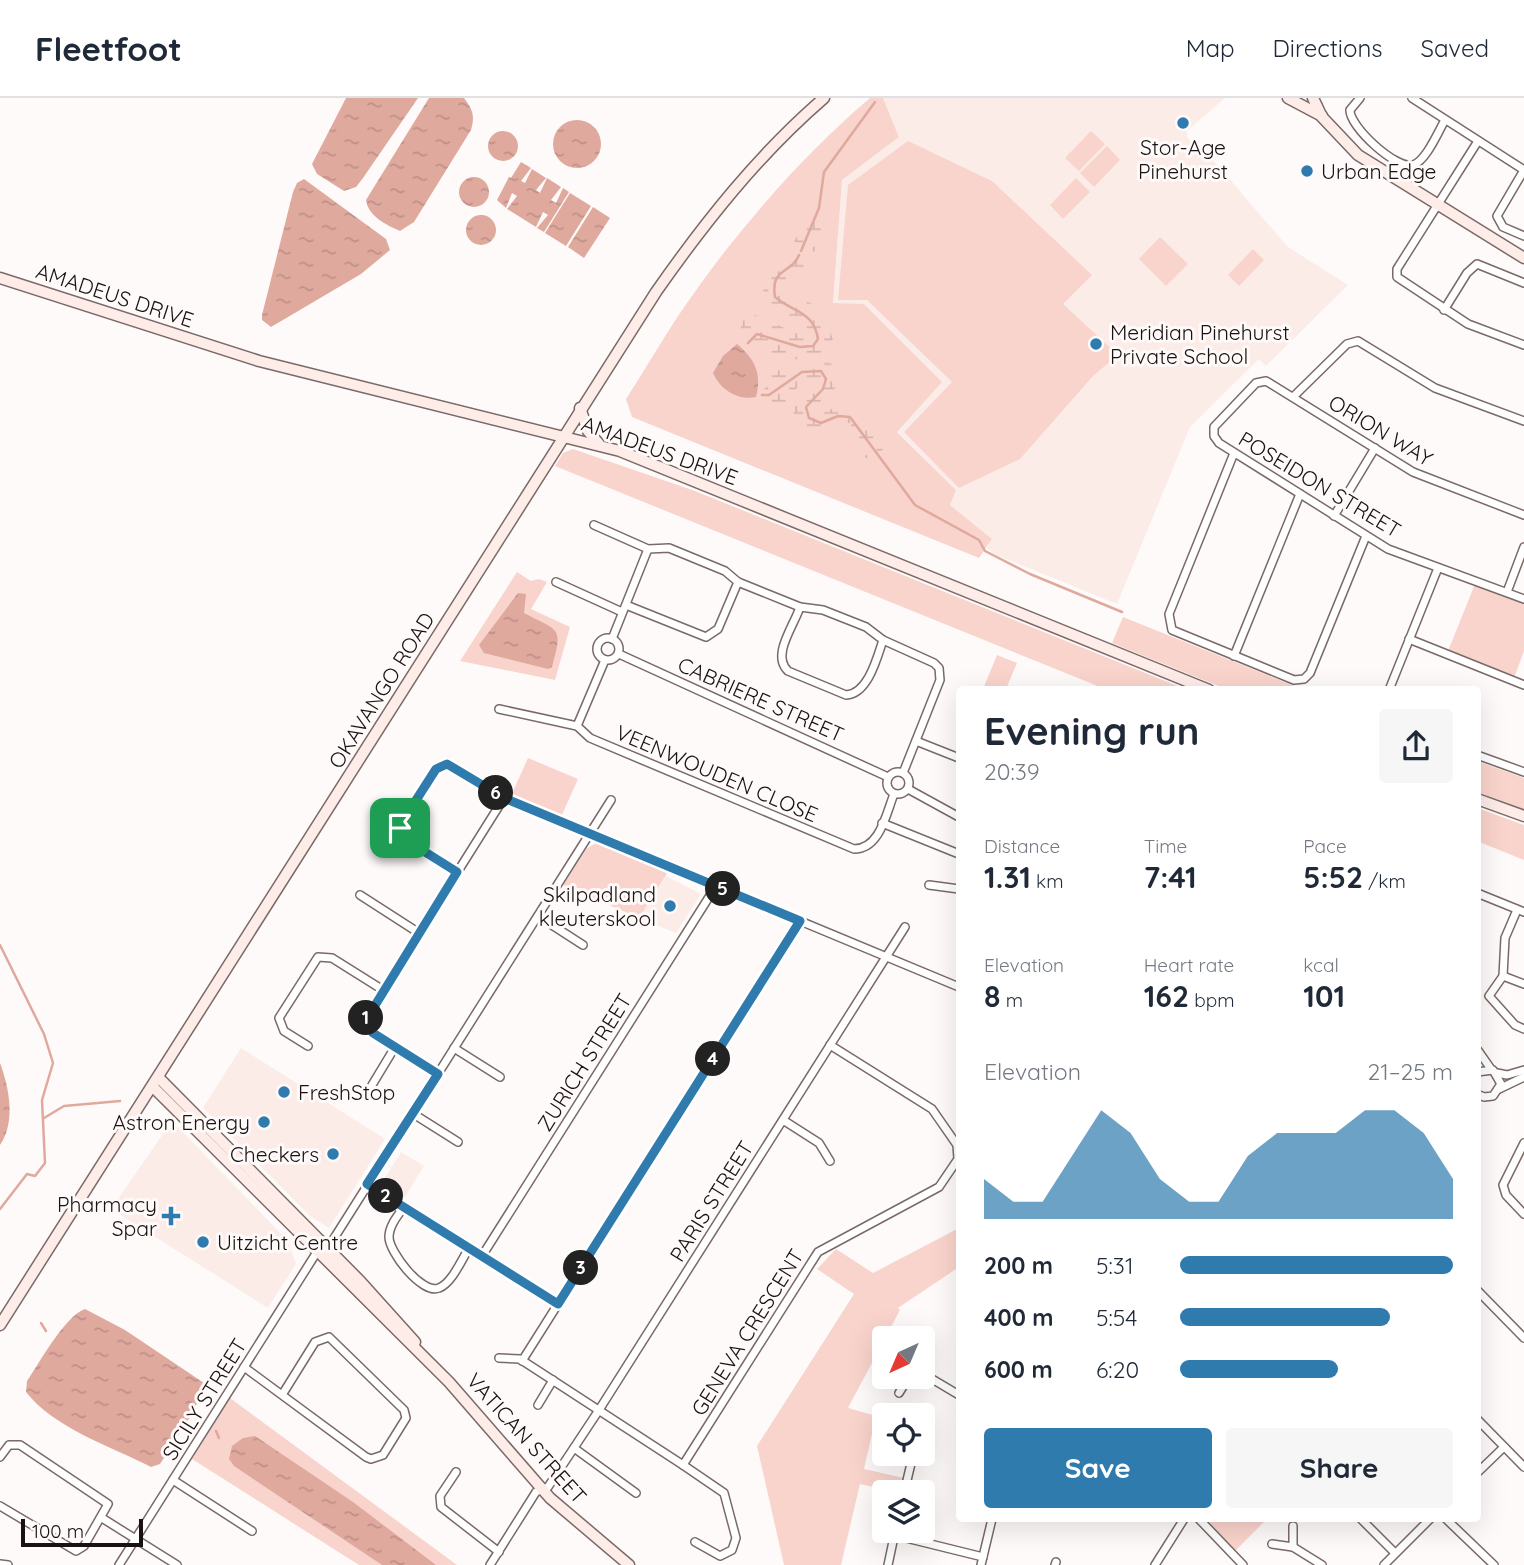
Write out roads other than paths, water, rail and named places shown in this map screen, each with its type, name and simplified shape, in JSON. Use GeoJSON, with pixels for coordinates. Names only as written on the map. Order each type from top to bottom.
{"type":"FeatureCollection","features":[{"type":"Feature","properties":{"kind":"street","name":"OKAVANGO ROAD"},"geometry":{"type":"LineString","coordinates":[[0,1325],[156,1083],[580,408],[693,239],[741,181],[824,98]]}},
{"type":"Feature","properties":{"kind":"street"},"geometry":{"type":"LineString","coordinates":[[1288,98],[1322,117],[1358,155],[1524,258]]}},
{"type":"Feature","properties":{"kind":"street"},"geometry":{"type":"LineString","coordinates":[[1313,98],[1322,117]]}},
{"type":"Feature","properties":{"kind":"street"},"geometry":{"type":"LineString","coordinates":[[1360,98],[1350,110],[1352,121],[1375,146],[1406,165],[1414,165],[1420,160],[1445,120]]}},
{"type":"Feature","properties":{"kind":"street"},"geometry":{"type":"LineString","coordinates":[[1412,98],[1524,170],[1497,216],[1503,227],[1524,236]]}},
{"type":"Feature","properties":{"kind":"street"},"geometry":{"type":"LineString","coordinates":[[1478,141],[1396,274],[1400,282],[1468,324],[1524,345]]}},
{"type":"Feature","properties":{"kind":"street"},"geometry":{"type":"LineString","coordinates":[[1444,310],[1467,273],[1477,264],[1524,282]]}},
{"type":"Feature","properties":{"kind":"street","name":"AMADEUS DRIVE"},"geometry":{"type":"LineString","coordinates":[[0,278],[259,361],[600,445],[1199,686]]}},
{"type":"Feature","properties":{"kind":"street"},"geometry":{"type":"LineString","coordinates":[[1293,397],[1347,344],[1355,340],[1435,388],[1524,421]]}},
{"type":"Feature","properties":{"kind":"street","name":"ORION WAY"},"geometry":{"type":"LineString","coordinates":[[1264,380],[1432,481],[1524,515]]}},
{"type":"Feature","properties":{"kind":"street","name":"POSEIDON STREET"},"geometry":{"type":"LineString","coordinates":[[1264,380],[1256,383],[1214,427],[1217,441],[1366,536],[1438,568],[1524,599]]}},
{"type":"Feature","properties":{"kind":"street"},"geometry":{"type":"LineString","coordinates":[[580,408],[588,431],[600,445]]}},
{"type":"Feature","properties":{"kind":"street"},"geometry":{"type":"LineString","coordinates":[[1334,516],[1375,448]]}},
{"type":"Feature","properties":{"kind":"street"},"geometry":{"type":"LineString","coordinates":[[1234,453],[1168,618],[1174,631],[1294,680],[1306,678],[1366,536]]}},
{"type":"Feature","properties":{"kind":"street"},"geometry":{"type":"LineString","coordinates":[[1234,656],[1300,494]]}},
{"type":"Feature","properties":{"kind":"street"},"geometry":{"type":"LineString","coordinates":[[594,525],[648,549],[669,548],[725,571],[738,582],[800,607],[823,610],[845,618],[866,627],[883,640],[929,659],[939,668],[940,680],[903,773]]}},
{"type":"Feature","properties":{"kind":"street"},"geometry":{"type":"LineString","coordinates":[[1507,593],[1524,547]]}},
{"type":"Feature","properties":{"kind":"street"},"geometry":{"type":"LineString","coordinates":[[612,639],[648,549]]}},
{"type":"Feature","properties":{"kind":"street"},"geometry":{"type":"LineString","coordinates":[[1391,686],[1438,568]]}},
{"type":"Feature","properties":{"kind":"street"},"geometry":{"type":"LineString","coordinates":[[556,582],[706,637],[718,629],[738,582]]}},
{"type":"Feature","properties":{"kind":"street"},"geometry":{"type":"LineString","coordinates":[[800,607],[781,655],[782,665],[788,671],[846,695],[862,689],[883,640]]}},
{"type":"Feature","properties":{"kind":"street"},"geometry":{"type":"LineString","coordinates":[[603,639],[612,639],[619,645],[619,654],[612,660],[605,660],[599,656],[598,646],[603,639]]}},
{"type":"Feature","properties":{"kind":"street"},"geometry":{"type":"LineString","coordinates":[[1409,639],[1524,685]]}},
{"type":"Feature","properties":{"kind":"street","name":"CABRIERE STREET"},"geometry":{"type":"LineString","coordinates":[[619,654],[888,777]]}},
{"type":"Feature","properties":{"kind":"street"},"geometry":{"type":"LineString","coordinates":[[577,726],[605,660]]}},
{"type":"Feature","properties":{"kind":"street","name":"VEENWOUDEN CLOSE"},"geometry":{"type":"LineString","coordinates":[[499,709],[577,726],[590,738],[854,849],[863,849],[872,843],[894,794]]}},
{"type":"Feature","properties":{"kind":"street"},"geometry":{"type":"LineString","coordinates":[[916,741],[956,757]]}},
{"type":"Feature","properties":{"kind":"street"},"geometry":{"type":"LineString","coordinates":[[1481,756],[1524,772]]}},
{"type":"Feature","properties":{"kind":"street"},"geometry":{"type":"LineString","coordinates":[[457,872],[403,837],[400,831],[402,822],[442,765],[454,766],[504,798],[956,986]]}},
{"type":"Feature","properties":{"kind":"street"},"geometry":{"type":"LineString","coordinates":[[893,773],[903,773],[908,778],[908,789],[902,794],[894,794],[887,787],[888,777],[893,773]]}},
{"type":"Feature","properties":{"kind":"street"},"geometry":{"type":"LineString","coordinates":[[908,789],[956,815]]}},
{"type":"Feature","properties":{"kind":"street"},"geometry":{"type":"LineString","coordinates":[[438,1074],[373,1033],[366,1023],[368,1013],[504,798]]}},
{"type":"Feature","properties":{"kind":"street","name":"SICILY STREET"},"geometry":{"type":"LineString","coordinates":[[119,1565],[244,1367],[322,1250],[331,1243],[611,800]]}},
{"type":"Feature","properties":{"kind":"street"},"geometry":{"type":"LineString","coordinates":[[1481,800],[1524,816]]}},
{"type":"Feature","properties":{"kind":"street"},"geometry":{"type":"LineString","coordinates":[[882,823],[956,853]]}},
{"type":"Feature","properties":{"kind":"street"},"geometry":{"type":"LineString","coordinates":[[929,885],[956,889]]}},
{"type":"Feature","properties":{"kind":"street","name":"ZURICH STREET"},"geometry":{"type":"LineString","coordinates":[[482,1256],[716,886]]}},
{"type":"Feature","properties":{"kind":"street"},"geometry":{"type":"LineString","coordinates":[[360,895],[419,933]]}},
{"type":"Feature","properties":{"kind":"street"},"geometry":{"type":"LineString","coordinates":[[1481,895],[1521,911],[1505,938],[1503,976],[1490,992],[1490,1000],[1515,1025],[1524,1029]]}},
{"type":"Feature","properties":{"kind":"street"},"geometry":{"type":"LineString","coordinates":[[538,916],[583,945]]}},
{"type":"Feature","properties":{"kind":"street"},"geometry":{"type":"LineString","coordinates":[[522,1361],[800,921]]}},
{"type":"Feature","properties":{"kind":"street","name":"PARIS STREET"},"geometry":{"type":"LineString","coordinates":[[490,1565],[536,1493],[548,1487],[599,1410],[905,927]]}},
{"type":"Feature","properties":{"kind":"street"},"geometry":{"type":"LineString","coordinates":[[308,1046],[284,1031],[279,1021],[318,957],[332,958],[383,990]]}},
{"type":"Feature","properties":{"kind":"street"},"geometry":{"type":"LineString","coordinates":[[1503,976],[1524,984]]}},
{"type":"Feature","properties":{"kind":"street","name":"GENEVA CRESCENT"},"geometry":{"type":"LineString","coordinates":[[830,1045],[932,1109],[956,1144]]}},
{"type":"Feature","properties":{"kind":"street"},"geometry":{"type":"LineString","coordinates":[[369,1090],[395,1047]]}},
{"type":"Feature","properties":{"kind":"street"},"geometry":{"type":"LineString","coordinates":[[454,1048],[500,1077]]}},
{"type":"Feature","properties":{"kind":"street"},"geometry":{"type":"LineString","coordinates":[[1481,1054],[1494,1071],[1499,1089]]}},
{"type":"Feature","properties":{"kind":"street"},"geometry":{"type":"LineString","coordinates":[[1481,1072],[1494,1071],[1507,1075],[1524,1070]]}},
{"type":"Feature","properties":{"kind":"street"},"geometry":{"type":"LineString","coordinates":[[1481,1095],[1489,1097],[1524,1077]]}},
{"type":"Feature","properties":{"kind":"street","name":"VATICAN STREET"},"geometry":{"type":"LineString","coordinates":[[156,1083],[430,1362],[542,1490],[629,1565]]}},
{"type":"Feature","properties":{"kind":"street"},"geometry":{"type":"LineString","coordinates":[[412,1113],[458,1143]]}},
{"type":"Feature","properties":{"kind":"street"},"geometry":{"type":"LineString","coordinates":[[783,1120],[819,1143],[826,1150],[830,1161]]}},
{"type":"Feature","properties":{"kind":"street"},"geometry":{"type":"LineString","coordinates":[[1524,1143],[1503,1185],[1506,1195],[1524,1214]]}},
{"type":"Feature","properties":{"kind":"street","name":"GENEVA CRESCENT"},"geometry":{"type":"LineString","coordinates":[[683,1465],[818,1252],[939,1187],[956,1162]]}},
{"type":"Feature","properties":{"kind":"street"},"geometry":{"type":"LineString","coordinates":[[367,1184],[558,1304]]}},
{"type":"Feature","properties":{"kind":"street"},"geometry":{"type":"LineString","coordinates":[[404,1207],[389,1232],[391,1249],[426,1287],[437,1289],[444,1285],[469,1248]]}},
{"type":"Feature","properties":{"kind":"street"},"geometry":{"type":"LineString","coordinates":[[1481,1294],[1524,1338]]}},
{"type":"Feature","properties":{"kind":"street"},"geometry":{"type":"LineString","coordinates":[[244,1367],[282,1395],[371,1459],[383,1455],[406,1418],[404,1410],[329,1337],[315,1342],[282,1395]]}},
{"type":"Feature","properties":{"kind":"street"},"geometry":{"type":"LineString","coordinates":[[499,1357],[522,1361],[724,1493],[736,1538],[732,1550],[720,1556],[695,1542]]}},
{"type":"Feature","properties":{"kind":"street"},"geometry":{"type":"LineString","coordinates":[[538,1405],[553,1380]]}},
{"type":"Feature","properties":{"kind":"street"},"geometry":{"type":"LineString","coordinates":[[935,1381],[956,1393]]}},
{"type":"Feature","properties":{"kind":"street"},"geometry":{"type":"LineString","coordinates":[[1481,1423],[1524,1467]]}},
{"type":"Feature","properties":{"kind":"street"},"geometry":{"type":"LineString","coordinates":[[0,1457],[9,1445],[20,1445],[103,1499],[108,1506],[84,1546],[76,1551],[0,1506]]}},
{"type":"Feature","properties":{"kind":"street"},"geometry":{"type":"LineString","coordinates":[[1481,1469],[1504,1447]]}},
{"type":"Feature","properties":{"kind":"street"},"geometry":{"type":"LineString","coordinates":[[574,1448],[636,1493]]}},
{"type":"Feature","properties":{"kind":"street"},"geometry":{"type":"LineString","coordinates":[[456,1472],[440,1496],[441,1507],[499,1552]]}},
{"type":"Feature","properties":{"kind":"street"},"geometry":{"type":"LineString","coordinates":[[173,1480],[252,1531]]}},
{"type":"Feature","properties":{"kind":"street"},"geometry":{"type":"LineString","coordinates":[[102,1518],[177,1565]]}},
{"type":"Feature","properties":{"kind":"street"},"geometry":{"type":"LineString","coordinates":[[926,1543],[982,1561],[991,1522]]}},
{"type":"Feature","properties":{"kind":"street"},"geometry":{"type":"LineString","coordinates":[[1155,1565],[1182,1522]]}},
{"type":"Feature","properties":{"kind":"street"},"geometry":{"type":"LineString","coordinates":[[1202,1522],[1243,1565]]}},
{"type":"Feature","properties":{"kind":"street"},"geometry":{"type":"LineString","coordinates":[[1364,1522],[1395,1553]]}},
{"type":"Feature","properties":{"kind":"street"},"geometry":{"type":"LineString","coordinates":[[1384,1565],[1427,1522]]}},
{"type":"Feature","properties":{"kind":"street"},"geometry":{"type":"LineString","coordinates":[[1449,1522],[1494,1565]]}},
{"type":"Feature","properties":{"kind":"street"},"geometry":{"type":"LineString","coordinates":[[1293,1526],[1293,1546]]}},
{"type":"Feature","properties":{"kind":"street"},"geometry":{"type":"LineString","coordinates":[[888,1565],[893,1543]]}},
{"type":"Feature","properties":{"kind":"street"},"geometry":{"type":"LineString","coordinates":[[1272,1544],[1293,1546],[1322,1565]]}},
{"type":"Feature","properties":{"kind":"street"},"geometry":{"type":"LineString","coordinates":[[0,1564],[8,1565]]}},
{"type":"Feature","properties":{"kind":"water"},"geometry":{"type":"Polygon","coordinates":[[[346,98],[418,98],[356,187],[344,191],[317,174],[312,164],[346,98]]]}},
{"type":"Feature","properties":{"kind":"water"},"geometry":{"type":"Polygon","coordinates":[[[429,98],[464,98],[473,117],[471,130],[414,222],[400,231],[374,215],[366,200],[429,98]]]}},
{"type":"Feature","properties":{"kind":"water"},"geometry":{"type":"Polygon","coordinates":[[[577,120],[594,127],[601,144],[594,161],[577,168],[560,161],[553,144],[560,127],[577,120]]]}},
{"type":"Feature","properties":{"kind":"water"},"geometry":{"type":"Polygon","coordinates":[[[503,131],[514,135],[518,146],[514,157],[503,161],[492,157],[488,146],[492,135],[503,131]]]}},
{"type":"Feature","properties":{"kind":"water"},"geometry":{"type":"Polygon","coordinates":[[[521,162],[531,168],[521,181],[525,183],[532,169],[546,178],[536,190],[540,193],[547,178],[561,187],[551,200],[556,203],[563,188],[569,192],[544,232],[537,228],[548,215],[543,212],[536,227],[507,209],[517,196],[512,193],[506,208],[497,200],[509,177],[511,178],[521,162]]]}},
{"type":"Feature","properties":{"kind":"water"},"geometry":{"type":"Polygon","coordinates":[[[474,177],[485,181],[489,192],[485,203],[474,207],[463,203],[459,192],[463,181],[474,177]]]}},
{"type":"Feature","properties":{"kind":"water"},"geometry":{"type":"Polygon","coordinates":[[[304,179],[386,239],[390,250],[361,274],[271,327],[262,320],[262,315],[293,192],[297,183],[304,179]]]}},
{"type":"Feature","properties":{"kind":"water"},"geometry":{"type":"Polygon","coordinates":[[[570,193],[591,206],[566,246],[545,233],[570,193]]]}},
{"type":"Feature","properties":{"kind":"water"},"geometry":{"type":"Polygon","coordinates":[[[593,207],[610,218],[584,258],[568,247],[593,207]]]}},
{"type":"Feature","properties":{"kind":"water"},"geometry":{"type":"Polygon","coordinates":[[[481,215],[492,219],[496,230],[492,241],[481,245],[470,241],[466,230],[470,219],[481,215]]]}},
{"type":"Feature","properties":{"kind":"water"},"geometry":{"type":"Polygon","coordinates":[[[737,344],[753,361],[758,381],[756,397],[742,397],[730,392],[720,384],[713,373],[723,356],[737,344]]]}},
{"type":"Feature","properties":{"kind":"water"},"geometry":{"type":"Polygon","coordinates":[[[518,593],[526,594],[524,613],[556,632],[555,654],[552,667],[548,669],[484,653],[479,645],[518,593]]]}},
{"type":"Feature","properties":{"kind":"water"},"geometry":{"type":"Polygon","coordinates":[[[0,1063],[8,1093],[9,1115],[5,1136],[0,1145],[0,1063]]]}},
{"type":"Feature","properties":{"kind":"water"},"geometry":{"type":"Polygon","coordinates":[[[85,1309],[125,1330],[204,1383],[194,1411],[160,1464],[151,1467],[67,1426],[38,1405],[26,1392],[27,1381],[53,1340],[77,1313],[85,1309]]]}},
{"type":"Feature","properties":{"kind":"water"},"geometry":{"type":"Polygon","coordinates":[[[255,1436],[353,1502],[436,1565],[382,1565],[234,1466],[229,1459],[232,1446],[243,1438],[255,1436]]]}},
{"type":"Feature","properties":{"kind":"waterway"},"geometry":{"type":"LineString","coordinates":[[801,251],[819,208],[824,172],[875,102]]}},
{"type":"Feature","properties":{"kind":"waterway"},"geometry":{"type":"LineString","coordinates":[[748,343],[757,334],[800,347],[813,346],[818,339],[816,330],[807,317],[775,297],[776,280],[799,255]]}},
{"type":"Feature","properties":{"kind":"waterway"},"geometry":{"type":"LineString","coordinates":[[762,395],[769,395],[802,372],[821,371],[826,379],[823,389],[806,407],[809,418],[821,423],[838,416],[850,417],[915,505],[979,540],[985,551],[1030,574],[1122,612]]}},
{"type":"Feature","properties":{"kind":"waterway"},"geometry":{"type":"LineString","coordinates":[[0,945],[44,1034],[53,1063],[42,1100],[45,1163],[35,1176],[27,1174],[0,1209]]}},
{"type":"Feature","properties":{"kind":"waterway"},"geometry":{"type":"LineString","coordinates":[[44,1118],[64,1106],[120,1101]]}},
{"type":"Feature","properties":{"kind":"waterway"},"geometry":{"type":"LineString","coordinates":[[41,1323],[46,1331]]}},
{"type":"Feature","properties":{"kind":"waterway"},"geometry":{"type":"LineString","coordinates":[[204,1384],[214,1374]]}},
{"type":"Feature","properties":{"kind":"waterway"},"geometry":{"type":"LineString","coordinates":[[216,1431],[219,1438]]}},
{"type":"Feature","properties":{"kind":"place","name":"Stor-Age Pinehurst"},"geometry":{"type":"Point","coordinates":[1183,123]}},
{"type":"Feature","properties":{"kind":"place","name":"Urban Edge"},"geometry":{"type":"Point","coordinates":[1307,171]}},
{"type":"Feature","properties":{"kind":"place","name":"Meridian Pinehurst Private School"},"geometry":{"type":"Point","coordinates":[1096,344]}},
{"type":"Feature","properties":{"kind":"place","name":"Skilpadland kleuterskool"},"geometry":{"type":"Point","coordinates":[670,906]}},
{"type":"Feature","properties":{"kind":"place","name":"FreshStop"},"geometry":{"type":"Point","coordinates":[284,1092]}},
{"type":"Feature","properties":{"kind":"place","name":"Astron Energy"},"geometry":{"type":"Point","coordinates":[264,1122]}},
{"type":"Feature","properties":{"kind":"place","name":"Checkers"},"geometry":{"type":"Point","coordinates":[333,1154]}},
{"type":"Feature","properties":{"kind":"place","name":"Pharmacy Spar"},"geometry":{"type":"Point","coordinates":[171,1216]}},
{"type":"Feature","properties":{"kind":"place","name":"Uitzicht Centre"},"geometry":{"type":"Point","coordinates":[203,1242]}}]}
